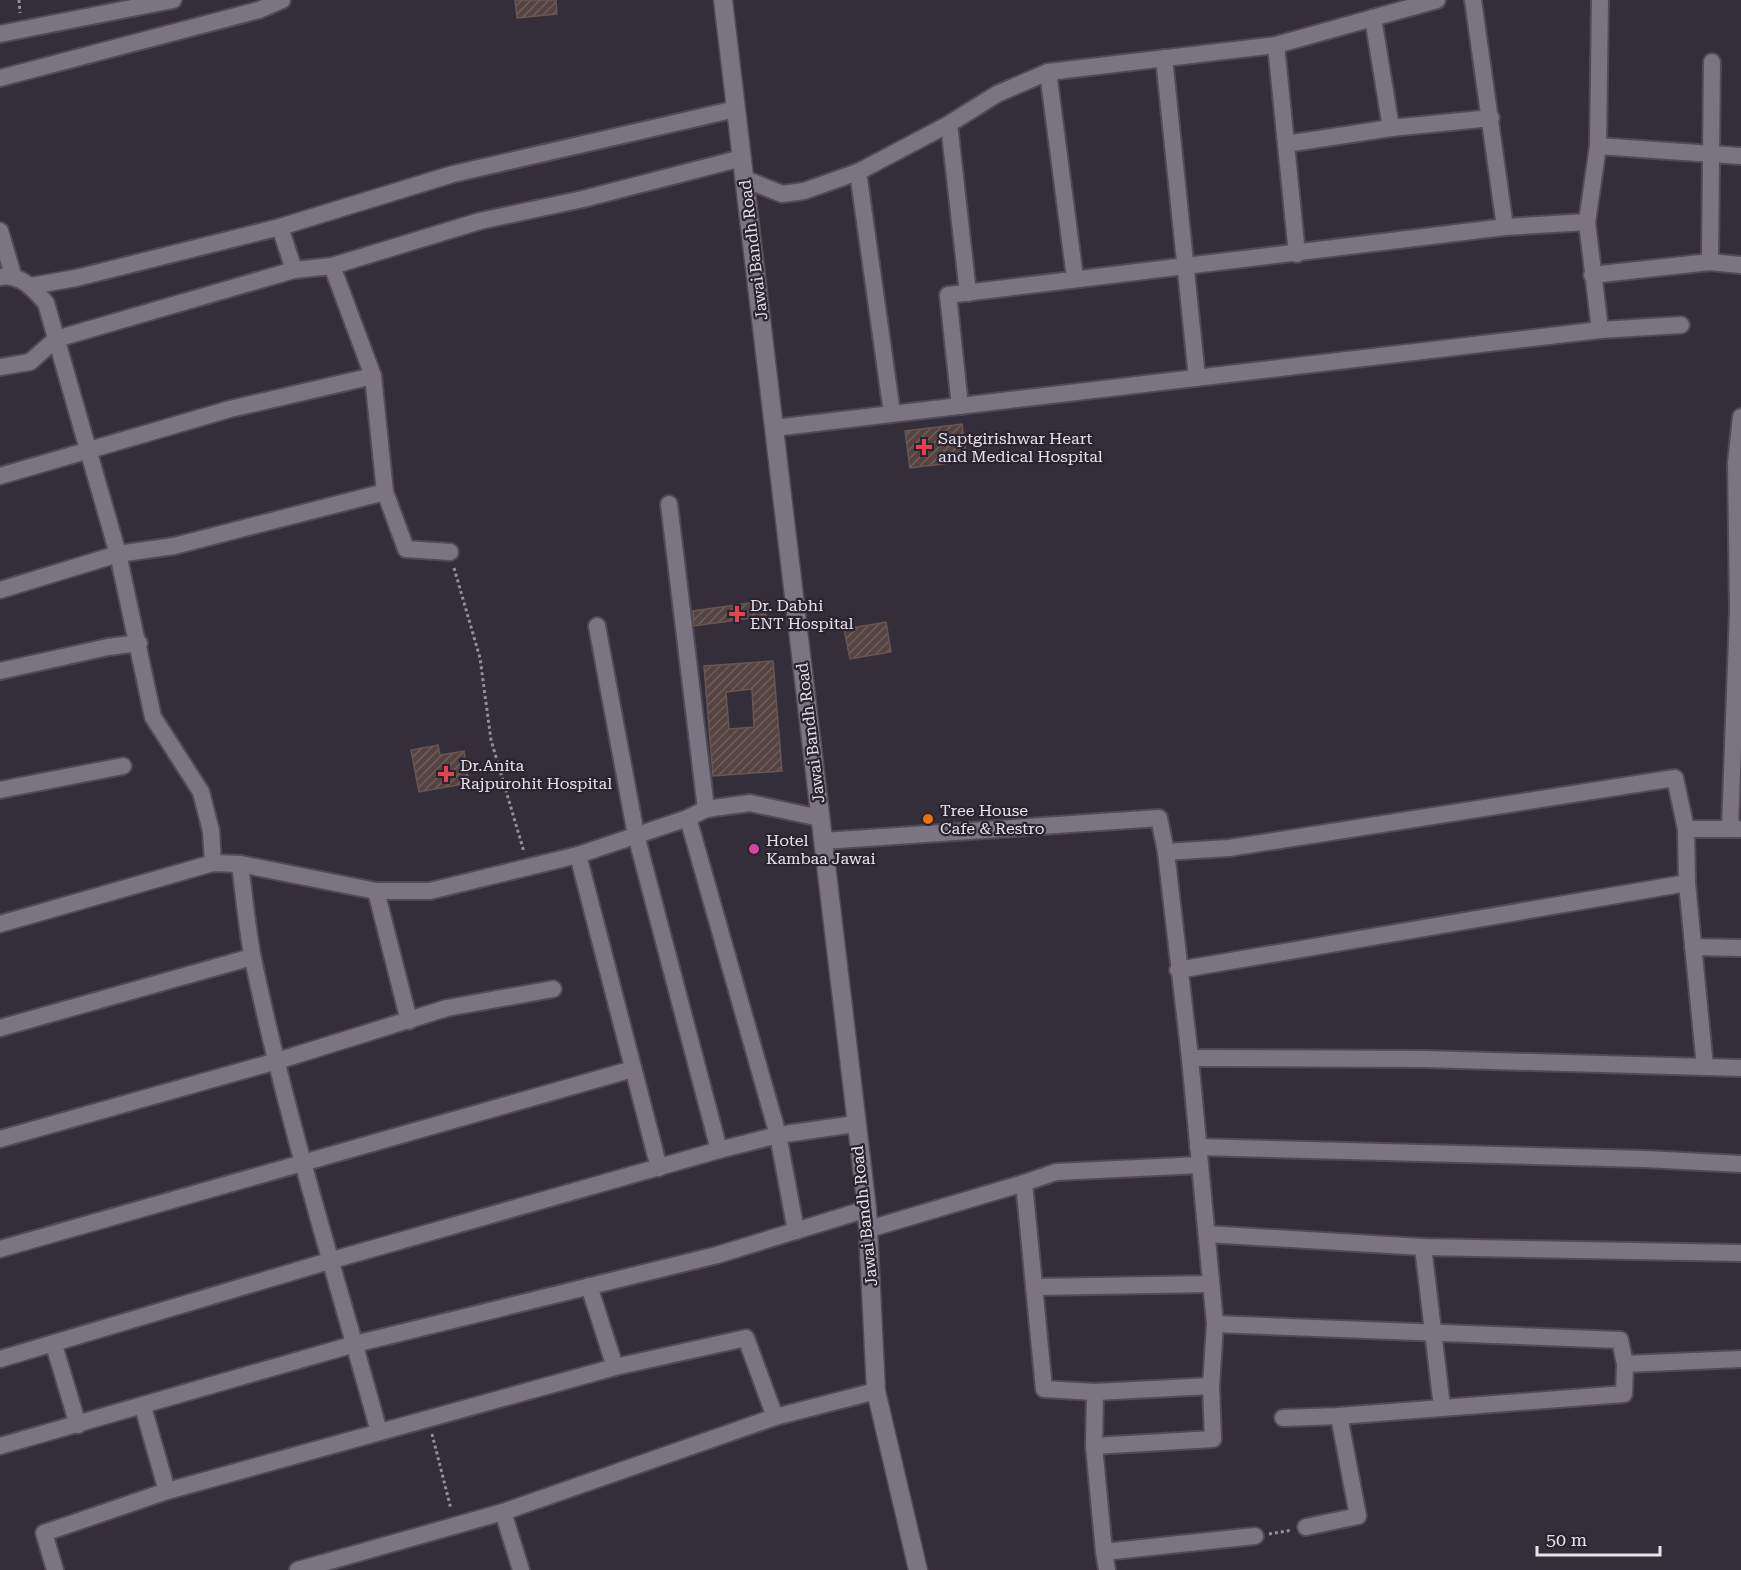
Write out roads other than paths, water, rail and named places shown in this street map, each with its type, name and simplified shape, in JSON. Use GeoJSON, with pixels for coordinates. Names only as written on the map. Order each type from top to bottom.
{"type":"FeatureCollection","features":[{"type":"Feature","properties":{"kind":"street"},"geometry":{"type":"LineString","coordinates":[[0,34],[173,0]]}},
{"type":"Feature","properties":{"kind":"street"},"geometry":{"type":"LineString","coordinates":[[0,78],[259,10],[282,0]]}},
{"type":"Feature","properties":{"kind":"street","name":"Jawai Bandh Road"},"geometry":{"type":"LineString","coordinates":[[723,0],[855,1124],[867,1209],[876,1391],[918,1570]]}},
{"type":"Feature","properties":{"kind":"street"},"geometry":{"type":"LineString","coordinates":[[745,179],[782,194],[804,191],[858,172],[950,124],[997,94],[1048,72],[1276,45],[1437,0]]}},
{"type":"Feature","properties":{"kind":"street"},"geometry":{"type":"LineString","coordinates":[[1473,0],[1505,227]]}},
{"type":"Feature","properties":{"kind":"street"},"geometry":{"type":"LineString","coordinates":[[1600,0],[1598,146],[1587,222],[1600,330]]}},
{"type":"Feature","properties":{"kind":"street"},"geometry":{"type":"LineString","coordinates":[[1373,18],[1391,128]]}},
{"type":"Feature","properties":{"kind":"street"},"geometry":{"type":"LineString","coordinates":[[1276,45],[1298,254]]}},
{"type":"Feature","properties":{"kind":"street"},"geometry":{"type":"LineString","coordinates":[[1164,58],[1197,378]]}},
{"type":"Feature","properties":{"kind":"street"},"geometry":{"type":"LineString","coordinates":[[1710,262],[1712,62]]}},
{"type":"Feature","properties":{"kind":"street"},"geometry":{"type":"LineString","coordinates":[[1048,72],[1075,278]]}},
{"type":"Feature","properties":{"kind":"street"},"geometry":{"type":"LineString","coordinates":[[31,286],[76,278],[280,227],[453,174],[736,109]]}},
{"type":"Feature","properties":{"kind":"street"},"geometry":{"type":"LineString","coordinates":[[1286,144],[1391,128],[1491,118]]}},
{"type":"Feature","properties":{"kind":"street"},"geometry":{"type":"LineString","coordinates":[[950,124],[968,293]]}},
{"type":"Feature","properties":{"kind":"street"},"geometry":{"type":"LineString","coordinates":[[1598,146],[1741,156]]}},
{"type":"Feature","properties":{"kind":"street"},"geometry":{"type":"LineString","coordinates":[[0,367],[30,362],[56,339],[294,270],[332,266],[480,221],[583,199],[742,158]]}},
{"type":"Feature","properties":{"kind":"street"},"geometry":{"type":"LineString","coordinates":[[858,172],[892,413]]}},
{"type":"Feature","properties":{"kind":"street"},"geometry":{"type":"LineString","coordinates":[[960,406],[948,295],[1505,227],[1587,222]]}},
{"type":"Feature","properties":{"kind":"street"},"geometry":{"type":"LineString","coordinates":[[280,227],[294,270]]}},
{"type":"Feature","properties":{"kind":"street"},"geometry":{"type":"LineString","coordinates":[[0,231],[6,276],[31,286],[46,303],[118,554],[139,643],[153,717],[201,792],[211,831],[213,863]]}},
{"type":"Feature","properties":{"kind":"street"},"geometry":{"type":"LineString","coordinates":[[1592,274],[1710,262],[1741,265]]}},
{"type":"Feature","properties":{"kind":"street"},"geometry":{"type":"LineString","coordinates":[[332,266],[373,376],[385,492],[406,549],[450,552]]}},
{"type":"Feature","properties":{"kind":"street"},"geometry":{"type":"LineString","coordinates":[[774,428],[1600,330],[1682,325]]}},
{"type":"Feature","properties":{"kind":"street"},"geometry":{"type":"LineString","coordinates":[[0,476],[230,409],[373,376]]}},
{"type":"Feature","properties":{"kind":"street"},"geometry":{"type":"LineString","coordinates":[[1686,830],[1736,829],[1739,611],[1738,464],[1741,417]]}},
{"type":"Feature","properties":{"kind":"street"},"geometry":{"type":"LineString","coordinates":[[0,590],[118,554],[174,546],[385,492]]}},
{"type":"Feature","properties":{"kind":"street"},"geometry":{"type":"LineString","coordinates":[[669,504],[706,809]]}},
{"type":"Feature","properties":{"kind":"street"},"geometry":{"type":"LineString","coordinates":[[597,626],[636,835],[719,1150]]}},
{"type":"Feature","properties":{"kind":"street"},"geometry":{"type":"LineString","coordinates":[[0,671],[108,647],[139,643]]}},
{"type":"Feature","properties":{"kind":"street"},"geometry":{"type":"LineString","coordinates":[[0,790],[123,766]]}},
{"type":"Feature","properties":{"kind":"street"},"geometry":{"type":"LineString","coordinates":[[1166,852],[1229,848],[1675,778],[1686,830],[1693,947],[1705,1067]]}},
{"type":"Feature","properties":{"kind":"street"},"geometry":{"type":"LineString","coordinates":[[0,924],[213,863],[240,864],[376,891],[430,891],[578,855],[688,818],[706,809],[750,804],[820,818]]}},
{"type":"Feature","properties":{"kind":"street"},"geometry":{"type":"LineString","coordinates":[[688,818],[778,1135],[796,1231]]}},
{"type":"Feature","properties":{"kind":"street"},"geometry":{"type":"LineString","coordinates":[[823,842],[1159,818],[1166,852],[1190,1058],[1215,1324],[1210,1386],[1213,1439],[1094,1446]]}},
{"type":"Feature","properties":{"kind":"street"},"geometry":{"type":"LineString","coordinates":[[578,855],[659,1168]]}},
{"type":"Feature","properties":{"kind":"street"},"geometry":{"type":"LineString","coordinates":[[240,864],[252,957],[277,1061],[329,1261],[379,1432]]}},
{"type":"Feature","properties":{"kind":"street"},"geometry":{"type":"LineString","coordinates":[[1178,970],[1688,883]]}},
{"type":"Feature","properties":{"kind":"street"},"geometry":{"type":"LineString","coordinates":[[376,891],[409,1021]]}},
{"type":"Feature","properties":{"kind":"street"},"geometry":{"type":"LineString","coordinates":[[1693,947],[1741,948]]}},
{"type":"Feature","properties":{"kind":"street"},"geometry":{"type":"LineString","coordinates":[[0,1028],[252,957]]}},
{"type":"Feature","properties":{"kind":"street"},"geometry":{"type":"LineString","coordinates":[[0,1139],[277,1061],[447,1008],[553,989]]}},
{"type":"Feature","properties":{"kind":"street"},"geometry":{"type":"LineString","coordinates":[[1190,1058],[1424,1059],[1741,1068]]}},
{"type":"Feature","properties":{"kind":"street"},"geometry":{"type":"LineString","coordinates":[[0,1249],[633,1069]]}},
{"type":"Feature","properties":{"kind":"street"},"geometry":{"type":"LineString","coordinates":[[0,1359],[54,1345],[329,1261],[719,1150],[778,1135],[855,1124]]}},
{"type":"Feature","properties":{"kind":"street"},"geometry":{"type":"LineString","coordinates":[[1198,1147],[1645,1159],[1741,1164]]}},
{"type":"Feature","properties":{"kind":"street"},"geometry":{"type":"LineString","coordinates":[[869,1229],[1056,1172],[1200,1165]]}},
{"type":"Feature","properties":{"kind":"street"},"geometry":{"type":"LineString","coordinates":[[1024,1183],[1044,1389],[1095,1392],[1210,1386]]}},
{"type":"Feature","properties":{"kind":"street"},"geometry":{"type":"LineString","coordinates":[[0,1446],[143,1407],[355,1344],[717,1255],[867,1209]]}},
{"type":"Feature","properties":{"kind":"street"},"geometry":{"type":"LineString","coordinates":[[1207,1234],[1423,1247],[1741,1253]]}},
{"type":"Feature","properties":{"kind":"street"},"geometry":{"type":"LineString","coordinates":[[1423,1247],[1442,1407]]}},
{"type":"Feature","properties":{"kind":"street"},"geometry":{"type":"LineString","coordinates":[[1034,1287],[1211,1284]]}},
{"type":"Feature","properties":{"kind":"street"},"geometry":{"type":"LineString","coordinates":[[589,1286],[615,1367]]}},
{"type":"Feature","properties":{"kind":"street"},"geometry":{"type":"LineString","coordinates":[[1215,1324],[1620,1340],[1625,1364],[1624,1394],[1339,1416],[1283,1418]]}},
{"type":"Feature","properties":{"kind":"street"},"geometry":{"type":"LineString","coordinates":[[55,1570],[44,1533],[167,1491],[615,1367],[746,1338],[775,1417]]}},
{"type":"Feature","properties":{"kind":"street"},"geometry":{"type":"LineString","coordinates":[[54,1345],[78,1425]]}},
{"type":"Feature","properties":{"kind":"street"},"geometry":{"type":"LineString","coordinates":[[1625,1364],[1741,1359]]}},
{"type":"Feature","properties":{"kind":"street"},"geometry":{"type":"LineString","coordinates":[[298,1570],[503,1512],[775,1417],[876,1391]]}},
{"type":"Feature","properties":{"kind":"street"},"geometry":{"type":"LineString","coordinates":[[1095,1392],[1094,1446],[1107,1570]]}},
{"type":"Feature","properties":{"kind":"street"},"geometry":{"type":"LineString","coordinates":[[143,1407],[167,1491]]}},
{"type":"Feature","properties":{"kind":"street"},"geometry":{"type":"LineString","coordinates":[[1306,1527],[1358,1516],[1339,1416]]}},
{"type":"Feature","properties":{"kind":"street"},"geometry":{"type":"LineString","coordinates":[[503,1512],[520,1570]]}},
{"type":"Feature","properties":{"kind":"street"},"geometry":{"type":"LineString","coordinates":[[1104,1552],[1255,1536]]}},
{"type":"Feature","properties":{"kind":"place","name":"Saptgirishwar Heart and Medical Hospital"},"geometry":{"type":"Point","coordinates":[924,447]}},
{"type":"Feature","properties":{"kind":"place","name":"Dr. Dabhi ENT Hospital"},"geometry":{"type":"Point","coordinates":[737,614]}},
{"type":"Feature","properties":{"kind":"place","name":"Dr.Anita Rajpurohit Hospital"},"geometry":{"type":"Point","coordinates":[446,774]}},
{"type":"Feature","properties":{"kind":"place","name":"Tree House Cafe & Restro"},"geometry":{"type":"Point","coordinates":[928,819]}},
{"type":"Feature","properties":{"kind":"place","name":"Hotel Kambaa Jawai"},"geometry":{"type":"Point","coordinates":[754,849]}}]}
